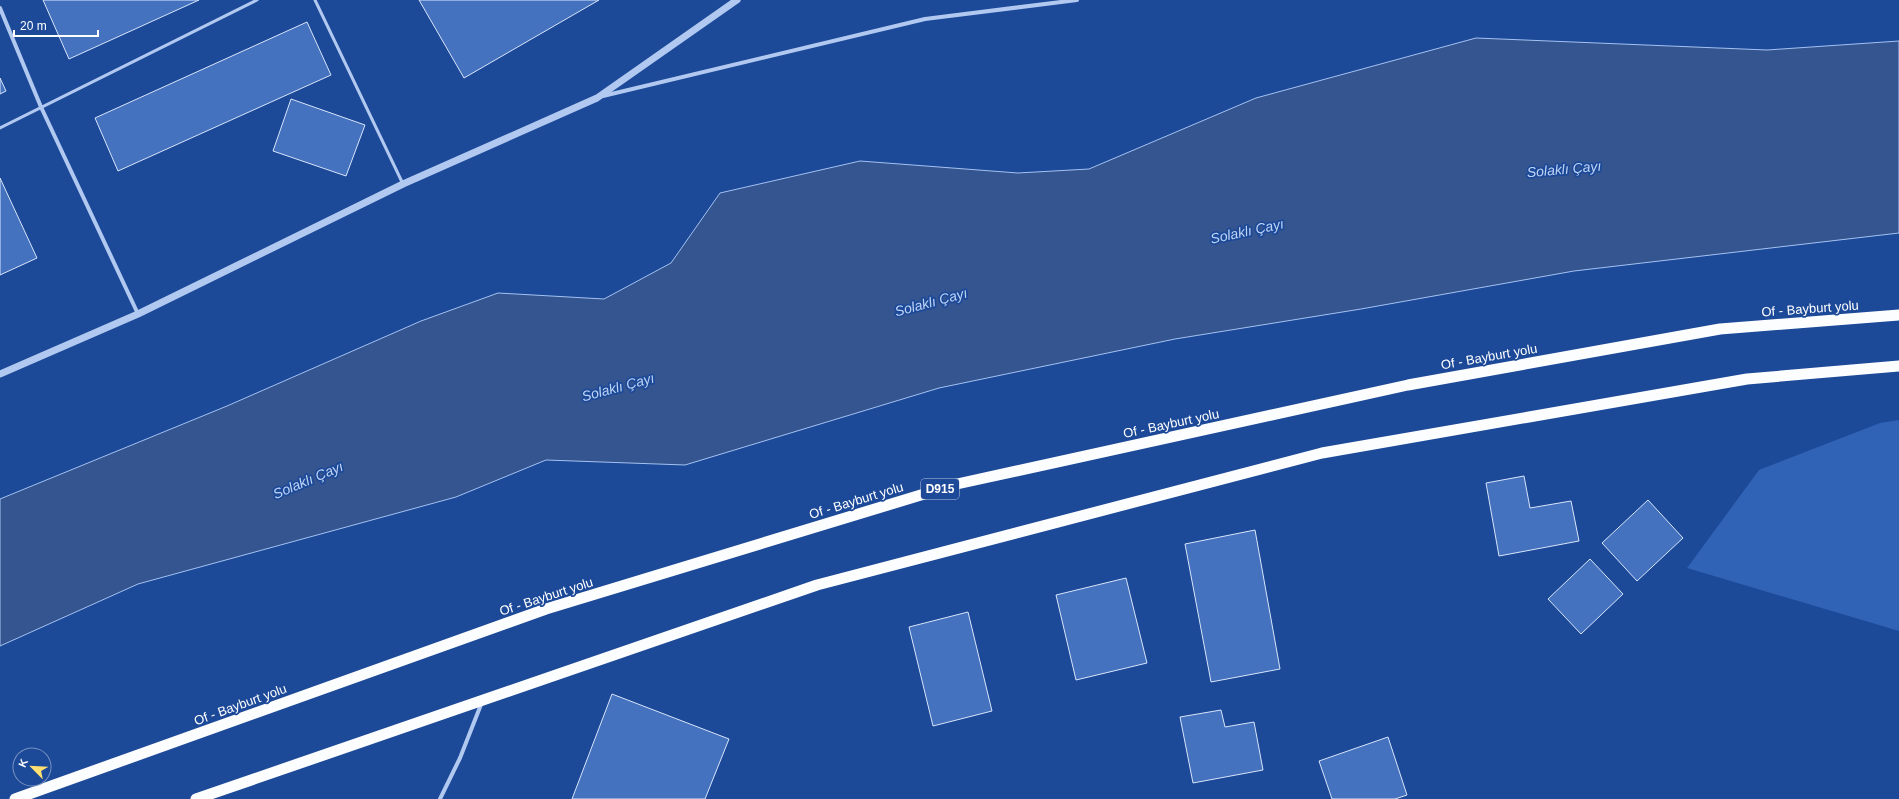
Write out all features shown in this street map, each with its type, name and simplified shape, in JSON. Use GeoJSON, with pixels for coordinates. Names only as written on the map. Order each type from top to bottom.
{"type":"FeatureCollection","features":[{"type":"Feature","properties":{"kind":"highway","name":"Of - Bayburt yolu"},"geometry":{"type":"LineString","coordinates":[[15,799],[546,609],[957,484],[1408,385],[1478,372],[1720,329],[1899,315]]}},
{"type":"Feature","properties":{"kind":"highway"},"geometry":{"type":"LineString","coordinates":[[196,799],[818,585],[1322,453],[1747,379],[1899,366]]}},
{"type":"Feature","properties":{"kind":"street"},"geometry":{"type":"LineString","coordinates":[[597,98],[737,0]]}},
{"type":"Feature","properties":{"kind":"street"},"geometry":{"type":"LineString","coordinates":[[0,374],[138,314],[403,184],[597,98],[925,19],[1077,0]]}},
{"type":"Feature","properties":{"kind":"street"},"geometry":{"type":"LineString","coordinates":[[0,8],[42,107],[138,314]]}},
{"type":"Feature","properties":{"kind":"street"},"geometry":{"type":"LineString","coordinates":[[440,799],[460,758],[482,700]]}},
{"type":"Feature","properties":{"kind":"lane"},"geometry":{"type":"LineString","coordinates":[[0,128],[257,0]]}},
{"type":"Feature","properties":{"kind":"lane"},"geometry":{"type":"LineString","coordinates":[[315,0],[403,184]]}},
{"type":"Feature","properties":{"kind":"shaded area"},"geometry":{"type":"Polygon","coordinates":[[[1899,420],[1899,631],[1687,568],[1759,470],[1880,423],[1899,420]]]}},
{"type":"Feature","properties":{"kind":"water","name":"Solaklı Çayı"},"geometry":{"type":"Polygon","coordinates":[[[1476,38],[1767,50],[1899,41],[1899,233],[1574,271],[1361,309],[1175,339],[939,388],[685,465],[546,460],[456,497],[138,584],[0,646],[0,499],[227,406],[421,321],[498,293],[604,299],[671,263],[720,193],[860,161],[1018,173],[1089,169],[1256,98],[1476,38]]]}},
{"type":"Feature","properties":{"kind":"building"},"geometry":{"type":"Polygon","coordinates":[[[43,0],[199,0],[69,59],[43,0]]]}},
{"type":"Feature","properties":{"kind":"building"},"geometry":{"type":"Polygon","coordinates":[[[419,0],[599,0],[464,78],[419,0]]]}},
{"type":"Feature","properties":{"kind":"building"},"geometry":{"type":"Polygon","coordinates":[[[307,22],[331,75],[118,171],[95,118],[307,22]]]}},
{"type":"Feature","properties":{"kind":"building"},"geometry":{"type":"Polygon","coordinates":[[[0,78],[6,91],[0,94],[0,78]]]}},
{"type":"Feature","properties":{"kind":"building"},"geometry":{"type":"Polygon","coordinates":[[[291,99],[365,125],[346,176],[273,151],[291,99]]]}},
{"type":"Feature","properties":{"kind":"building"},"geometry":{"type":"Polygon","coordinates":[[[0,178],[37,258],[0,275],[0,178]]]}},
{"type":"Feature","properties":{"kind":"building"},"geometry":{"type":"Polygon","coordinates":[[[1524,476],[1530,508],[1571,501],[1579,541],[1499,556],[1486,483],[1524,476]]]}},
{"type":"Feature","properties":{"kind":"building"},"geometry":{"type":"Polygon","coordinates":[[[1648,500],[1683,538],[1637,581],[1602,543],[1648,500]]]}},
{"type":"Feature","properties":{"kind":"building"},"geometry":{"type":"Polygon","coordinates":[[[1255,530],[1280,669],[1211,682],[1185,544],[1255,530]]]}},
{"type":"Feature","properties":{"kind":"building"},"geometry":{"type":"Polygon","coordinates":[[[1590,559],[1623,594],[1581,634],[1548,599],[1590,559]]]}},
{"type":"Feature","properties":{"kind":"building"},"geometry":{"type":"Polygon","coordinates":[[[1126,578],[1147,663],[1076,680],[1056,595],[1126,578]]]}},
{"type":"Feature","properties":{"kind":"building"},"geometry":{"type":"Polygon","coordinates":[[[968,612],[992,711],[933,726],[909,627],[968,612]]]}},
{"type":"Feature","properties":{"kind":"building"},"geometry":{"type":"Polygon","coordinates":[[[612,694],[729,739],[705,799],[572,799],[612,694]]]}},
{"type":"Feature","properties":{"kind":"building"},"geometry":{"type":"Polygon","coordinates":[[[1221,710],[1225,727],[1254,722],[1263,770],[1193,783],[1180,717],[1221,710]]]}},
{"type":"Feature","properties":{"kind":"building"},"geometry":{"type":"Polygon","coordinates":[[[1388,737],[1407,795],[1395,799],[1332,799],[1319,761],[1388,737]]]}}]}
